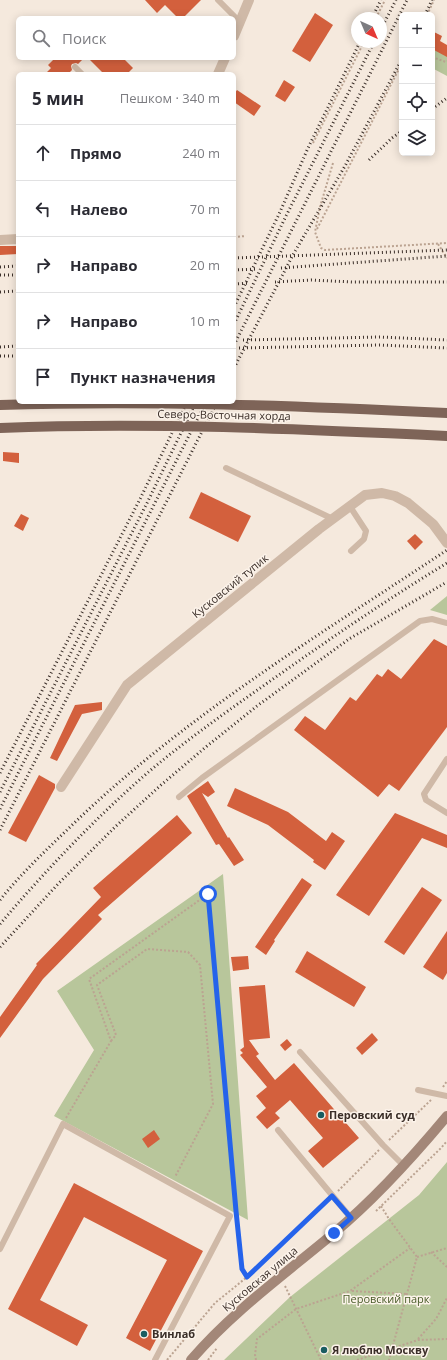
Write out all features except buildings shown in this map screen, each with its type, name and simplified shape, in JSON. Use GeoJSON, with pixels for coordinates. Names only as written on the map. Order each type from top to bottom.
{"type":"FeatureCollection","features":[{"type":"Feature","properties":{"kind":"main road","name":"Северо-Восточная хорда"},"geometry":{"type":"LineString","coordinates":[[0,405],[70,404]]}},
{"type":"Feature","properties":{"kind":"main road","name":"Северо-Восточная хорда"},"geometry":{"type":"LineString","coordinates":[[189,404],[287,406],[447,413]]}},
{"type":"Feature","properties":{"kind":"main road","name":"Северо-Восточная хорда"},"geometry":{"type":"LineString","coordinates":[[0,428],[143,426],[286,428],[447,436]]}},
{"type":"Feature","properties":{"kind":"street"},"geometry":{"type":"LineString","coordinates":[[236,31],[249,0]]}},
{"type":"Feature","properties":{"kind":"street"},"geometry":{"type":"LineString","coordinates":[[219,72],[224,60]]}},
{"type":"Feature","properties":{"kind":"street"},"geometry":{"type":"LineString","coordinates":[[0,240],[16,239]]}},
{"type":"Feature","properties":{"kind":"street","name":"Кусковский тупик"},"geometry":{"type":"LineString","coordinates":[[61,787],[127,685],[349,505],[365,495],[382,493],[395,496],[408,503],[422,514],[433,524],[447,543]]}},
{"type":"Feature","properties":{"kind":"street","name":"Кусковская улица"},"geometry":{"type":"LineString","coordinates":[[191,1360],[206,1343],[261,1293],[351,1218],[404,1166],[447,1116]]}},
{"type":"Feature","properties":{"kind":"lane"},"geometry":{"type":"LineString","coordinates":[[218,0],[234,16]]}},
{"type":"Feature","properties":{"kind":"lane"},"geometry":{"type":"LineString","coordinates":[[236,18],[240,22]]}},
{"type":"Feature","properties":{"kind":"lane"},"geometry":{"type":"LineString","coordinates":[[75,67],[80,72]]}},
{"type":"Feature","properties":{"kind":"lane"},"geometry":{"type":"LineString","coordinates":[[226,468],[333,519]]}},
{"type":"Feature","properties":{"kind":"lane"},"geometry":{"type":"LineString","coordinates":[[349,505],[366,531],[364,540],[351,551]]}},
{"type":"Feature","properties":{"kind":"lane"},"geometry":{"type":"LineString","coordinates":[[179,796],[420,621],[432,619],[447,623]]}},
{"type":"Feature","properties":{"kind":"lane"},"geometry":{"type":"LineString","coordinates":[[447,759],[424,794],[426,800],[447,813]]}},
{"type":"Feature","properties":{"kind":"lane"},"geometry":{"type":"LineString","coordinates":[[300,1052],[383,1145],[404,1166]]}},
{"type":"Feature","properties":{"kind":"lane"},"geometry":{"type":"LineString","coordinates":[[418,1090],[447,1096]]}},
{"type":"Feature","properties":{"kind":"lane"},"geometry":{"type":"LineString","coordinates":[[0,1249],[63,1124],[230,1216],[155,1360]]}},
{"type":"Feature","properties":{"kind":"lane"},"geometry":{"type":"LineString","coordinates":[[278,1130],[351,1218]]}},
{"type":"Feature","properties":{"kind":"path"},"geometry":{"type":"LineString","coordinates":[[379,12],[385,0]]}},
{"type":"Feature","properties":{"kind":"path"},"geometry":{"type":"LineString","coordinates":[[428,12],[434,0]]}},
{"type":"Feature","properties":{"kind":"path"},"geometry":{"type":"LineString","coordinates":[[313,143],[361,48]]}},
{"type":"Feature","properties":{"kind":"path"},"geometry":{"type":"LineString","coordinates":[[435,58],[446,62],[447,61]]}},
{"type":"Feature","properties":{"kind":"path"},"geometry":{"type":"LineString","coordinates":[[315,232],[399,69]]}},
{"type":"Feature","properties":{"kind":"path"},"geometry":{"type":"LineString","coordinates":[[333,163],[320,207],[315,232],[321,248],[325,250],[447,243]]}},
{"type":"Feature","properties":{"kind":"path"},"geometry":{"type":"LineString","coordinates":[[236,237],[246,236]]}},
{"type":"Feature","properties":{"kind":"path"},"geometry":{"type":"LineString","coordinates":[[438,244],[447,258]]}},
{"type":"Feature","properties":{"kind":"path"},"geometry":{"type":"LineString","coordinates":[[111,1041],[89,979],[208,894],[236,1211]]}},
{"type":"Feature","properties":{"kind":"path"},"geometry":{"type":"LineString","coordinates":[[63,1124],[111,1041],[116,1035],[97,985],[147,949],[188,952],[200,965],[213,1104],[172,1184]]}},
{"type":"Feature","properties":{"kind":"path"},"geometry":{"type":"LineString","coordinates":[[167,1360],[216,1303],[247,1277],[332,1196],[426,1105],[447,1081]]}},
{"type":"Feature","properties":{"kind":"path"},"geometry":{"type":"LineString","coordinates":[[389,1360],[416,1257],[389,1220],[381,1206],[447,1141]]}},
{"type":"Feature","properties":{"kind":"path"},"geometry":{"type":"LineString","coordinates":[[237,1218],[242,1269],[247,1277]]}},
{"type":"Feature","properties":{"kind":"path"},"geometry":{"type":"LineString","coordinates":[[256,1360],[255,1355],[257,1339],[296,1309],[350,1291],[410,1248]]}},
{"type":"Feature","properties":{"kind":"path"},"geometry":{"type":"LineString","coordinates":[[416,1257],[447,1248]]}},
{"type":"Feature","properties":{"kind":"path"},"geometry":{"type":"LineString","coordinates":[[431,1252],[447,1267]]}},
{"type":"Feature","properties":{"kind":"path"},"geometry":{"type":"LineString","coordinates":[[285,1286],[321,1360]]}},
{"type":"Feature","properties":{"kind":"path"},"geometry":{"type":"LineString","coordinates":[[350,1291],[407,1294]]}},
{"type":"Feature","properties":{"kind":"path"},"geometry":{"type":"LineString","coordinates":[[418,1340],[436,1319],[447,1298]]}},
{"type":"Feature","properties":{"kind":"path"},"geometry":{"type":"LineString","coordinates":[[357,1360],[418,1340],[447,1339]]}},
{"type":"Feature","properties":{"kind":"green space"},"geometry":{"type":"Polygon","coordinates":[[[435,50],[447,55],[447,76],[435,70],[435,50]]]}},
{"type":"Feature","properties":{"kind":"green space"},"geometry":{"type":"Polygon","coordinates":[[[447,596],[447,615],[430,610],[447,596]]]}},
{"type":"Feature","properties":{"kind":"green space"},"geometry":{"type":"Polygon","coordinates":[[[223,874],[248,1220],[54,1116],[94,1050],[57,991],[223,874]]]}},
{"type":"Feature","properties":{"kind":"green space","name":"Перовский парк"},"geometry":{"type":"Polygon","coordinates":[[[447,1162],[447,1360],[224,1360],[290,1297],[419,1195],[447,1162]]]}},
{"type":"Feature","properties":{"kind":"railway"},"geometry":{"type":"LineString","coordinates":[[375,12],[381,0]]}},
{"type":"Feature","properties":{"kind":"railway"},"geometry":{"type":"LineString","coordinates":[[387,17],[396,0]]}},
{"type":"Feature","properties":{"kind":"railway"},"geometry":{"type":"LineString","coordinates":[[236,341],[407,0]]}},
{"type":"Feature","properties":{"kind":"railway"},"geometry":{"type":"LineString","coordinates":[[426,12],[432,0]]}},
{"type":"Feature","properties":{"kind":"railway"},"geometry":{"type":"LineString","coordinates":[[236,303],[280,212],[308,148],[357,48]]}},
{"type":"Feature","properties":{"kind":"railway"},"geometry":{"type":"LineString","coordinates":[[236,320],[286,216],[371,48]]}},
{"type":"Feature","properties":{"kind":"railway"},"geometry":{"type":"LineString","coordinates":[[236,364],[294,253],[345,166],[399,65]]}},
{"type":"Feature","properties":{"kind":"railway"},"geometry":{"type":"LineString","coordinates":[[435,107],[447,98]]}},
{"type":"Feature","properties":{"kind":"railway"},"geometry":{"type":"LineString","coordinates":[[369,160],[399,133]]}},
{"type":"Feature","properties":{"kind":"railway"},"geometry":{"type":"LineString","coordinates":[[236,258],[447,250]]}},
{"type":"Feature","properties":{"kind":"railway"},"geometry":{"type":"LineString","coordinates":[[281,268],[447,256]]}},
{"type":"Feature","properties":{"kind":"railway"},"geometry":{"type":"LineString","coordinates":[[0,267],[16,266]]}},
{"type":"Feature","properties":{"kind":"railway"},"geometry":{"type":"LineString","coordinates":[[236,270],[257,269]]}},
{"type":"Feature","properties":{"kind":"railway"},"geometry":{"type":"LineString","coordinates":[[0,275],[16,275]]}},
{"type":"Feature","properties":{"kind":"railway"},"geometry":{"type":"LineString","coordinates":[[275,282],[311,280],[352,282],[447,282]]}},
{"type":"Feature","properties":{"kind":"railway"},"geometry":{"type":"LineString","coordinates":[[236,284],[249,283]]}},
{"type":"Feature","properties":{"kind":"railway"},"geometry":{"type":"LineString","coordinates":[[0,292],[16,291]]}},
{"type":"Feature","properties":{"kind":"railway"},"geometry":{"type":"LineString","coordinates":[[243,340],[380,337],[447,340]]}},
{"type":"Feature","properties":{"kind":"railway"},"geometry":{"type":"LineString","coordinates":[[239,348],[380,345],[447,348]]}},
{"type":"Feature","properties":{"kind":"railway"},"geometry":{"type":"LineString","coordinates":[[0,347],[16,346]]}},
{"type":"Feature","properties":{"kind":"railway"},"geometry":{"type":"LineString","coordinates":[[0,356],[16,356]]}},
{"type":"Feature","properties":{"kind":"railway"},"geometry":{"type":"LineString","coordinates":[[0,773],[141,497],[186,404]]}},
{"type":"Feature","properties":{"kind":"railway"},"geometry":{"type":"LineString","coordinates":[[0,792],[148,501],[195,404]]}},
{"type":"Feature","properties":{"kind":"railway"},"geometry":{"type":"LineString","coordinates":[[0,809],[205,404]]}},
{"type":"Feature","properties":{"kind":"railway"},"geometry":{"type":"LineString","coordinates":[[0,830],[216,404]]}},
{"type":"Feature","properties":{"kind":"railway"},"geometry":{"type":"LineString","coordinates":[[0,900],[41,855],[67,830],[110,790],[155,752],[250,681],[447,550]]}},
{"type":"Feature","properties":{"kind":"railway"},"geometry":{"type":"LineString","coordinates":[[0,924],[54,863],[92,824],[152,769],[184,743],[385,602],[447,563]]}},
{"type":"Feature","properties":{"kind":"railway"},"geometry":{"type":"LineString","coordinates":[[0,947],[58,884],[116,826],[207,746],[257,706],[349,639],[447,582]]}},
{"type":"Feature","properties":{"kind":"place","name":"Перовский суд"},"geometry":{"type":"Point","coordinates":[321,1115]}},
{"type":"Feature","properties":{"kind":"place","name":"Винлаб"},"geometry":{"type":"Point","coordinates":[144,1334]}},
{"type":"Feature","properties":{"kind":"place","name":"Я люблю Москву"},"geometry":{"type":"Point","coordinates":[324,1350]}},
{"type":"Feature","properties":{"kind":"route"},"geometry":{"type":"LineString","coordinates":[[208,894],[242,1269],[247,1277],[332,1196],[351,1218],[334,1233]]}}]}
